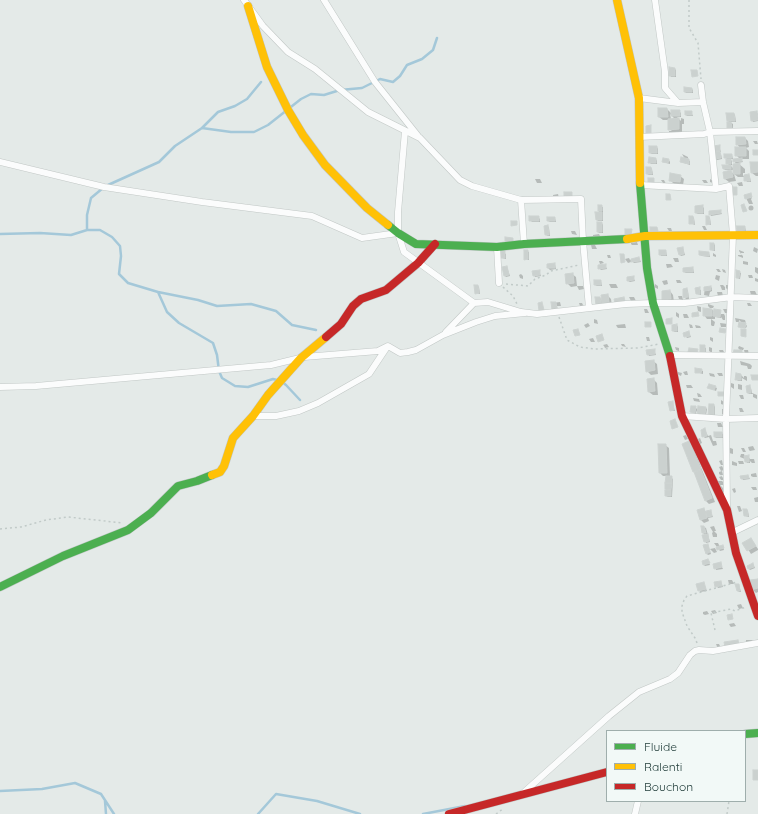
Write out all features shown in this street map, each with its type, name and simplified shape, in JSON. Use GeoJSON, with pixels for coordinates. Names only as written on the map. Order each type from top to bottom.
{"type":"FeatureCollection","features":[{"type":"Feature","properties":{"kind":"street"},"geometry":{"type":"LineString","coordinates":[[324,0],[375,82],[420,138],[460,180],[472,186],[521,200],[581,199],[584,264],[589,308]]}},
{"type":"Feature","properties":{"kind":"street"},"geometry":{"type":"LineString","coordinates":[[617,0],[639,98],[640,185],[653,303],[670,355],[682,416],[727,510]]}},
{"type":"Feature","properties":{"kind":"street"},"geometry":{"type":"LineString","coordinates":[[655,0],[665,72],[665,88],[678,103]]}},
{"type":"Feature","properties":{"kind":"street"},"geometry":{"type":"LineString","coordinates":[[246,3],[263,26],[288,52],[315,69],[368,112],[420,138]]}},
{"type":"Feature","properties":{"kind":"street"},"geometry":{"type":"LineString","coordinates":[[246,3],[267,67],[302,135],[325,165],[367,208],[398,233],[416,244],[497,246],[637,238],[645,236],[758,235]]}},
{"type":"Feature","properties":{"kind":"street"},"geometry":{"type":"LineString","coordinates":[[701,85],[703,102],[710,132],[716,189]]}},
{"type":"Feature","properties":{"kind":"street"},"geometry":{"type":"LineString","coordinates":[[639,98],[678,103],[703,102]]}},
{"type":"Feature","properties":{"kind":"street"},"geometry":{"type":"LineString","coordinates":[[405,131],[398,212],[398,233],[404,252],[474,303],[488,302],[525,313]]}},
{"type":"Feature","properties":{"kind":"street"},"geometry":{"type":"LineString","coordinates":[[639,137],[704,134],[710,132],[758,131]]}},
{"type":"Feature","properties":{"kind":"street"},"geometry":{"type":"LineString","coordinates":[[0,162],[104,187],[202,202],[312,216],[362,238],[398,233]]}},
{"type":"Feature","properties":{"kind":"street"},"geometry":{"type":"LineString","coordinates":[[640,185],[716,189],[728,186],[733,235],[732,297],[726,419],[727,510],[731,533],[745,580],[758,616]]}},
{"type":"Feature","properties":{"kind":"street"},"geometry":{"type":"LineString","coordinates":[[521,200],[524,244]]}},
{"type":"Feature","properties":{"kind":"street"},"geometry":{"type":"LineString","coordinates":[[0,587],[63,556],[128,530],[151,513],[178,486],[197,481],[220,472],[224,466],[233,438],[301,358],[341,324],[353,306],[361,299],[386,290],[418,263],[435,244]]}},
{"type":"Feature","properties":{"kind":"street"},"geometry":{"type":"LineString","coordinates":[[497,246],[499,283]]}},
{"type":"Feature","properties":{"kind":"street"},"geometry":{"type":"LineString","coordinates":[[388,346],[400,353],[416,350],[443,335],[495,316],[525,313],[537,314],[653,303],[685,303],[732,297],[758,298]]}},
{"type":"Feature","properties":{"kind":"street"},"geometry":{"type":"LineString","coordinates":[[443,335],[474,303]]}},
{"type":"Feature","properties":{"kind":"street"},"geometry":{"type":"LineString","coordinates":[[0,387],[36,386],[226,370],[271,365],[301,358],[378,351],[388,346]]}},
{"type":"Feature","properties":{"kind":"street"},"geometry":{"type":"LineString","coordinates":[[253,416],[276,416],[299,411],[318,403],[369,374],[388,346]]}},
{"type":"Feature","properties":{"kind":"street"},"geometry":{"type":"LineString","coordinates":[[670,355],[758,356]]}},
{"type":"Feature","properties":{"kind":"street"},"geometry":{"type":"LineString","coordinates":[[682,416],[726,419],[758,418]]}},
{"type":"Feature","properties":{"kind":"street"},"geometry":{"type":"LineString","coordinates":[[731,533],[758,520]]}},
{"type":"Feature","properties":{"kind":"street"},"geometry":{"type":"LineString","coordinates":[[522,794],[609,716],[639,692],[678,673],[690,655],[698,650],[713,651],[758,643]]}},
{"type":"Feature","properties":{"kind":"street"},"geometry":{"type":"LineString","coordinates":[[746,734],[758,734]]}},
{"type":"Feature","properties":{"kind":"street"},"geometry":{"type":"LineString","coordinates":[[449,814],[606,772]]}},
{"type":"Feature","properties":{"kind":"street"},"geometry":{"type":"LineString","coordinates":[[635,814],[638,802]]}},
{"type":"Feature","properties":{"kind":"path"},"geometry":{"type":"LineString","coordinates":[[689,0],[689,28],[698,43],[701,85]]}},
{"type":"Feature","properties":{"kind":"path"},"geometry":{"type":"LineString","coordinates":[[499,283],[528,286],[535,279],[546,275],[551,271],[584,264]]}},
{"type":"Feature","properties":{"kind":"path"},"geometry":{"type":"LineString","coordinates":[[499,283],[513,296],[517,304],[522,306]]}},
{"type":"Feature","properties":{"kind":"path"},"geometry":{"type":"LineString","coordinates":[[557,312],[567,340],[580,348],[638,348],[666,343]]}},
{"type":"Feature","properties":{"kind":"path"},"geometry":{"type":"LineString","coordinates":[[0,529],[21,527],[46,520],[68,517],[135,524]]}},
{"type":"Feature","properties":{"kind":"path"},"geometry":{"type":"LineString","coordinates":[[698,650],[695,638],[687,626],[682,612],[684,600],[687,596],[745,580]]}},
{"type":"Feature","properties":{"kind":"path"},"geometry":{"type":"LineString","coordinates":[[715,630],[711,613],[732,609],[735,611],[753,603]]}},
{"type":"Feature","properties":{"kind":"path"},"geometry":{"type":"LineString","coordinates":[[727,814],[729,802]]}},
{"type":"Feature","properties":{"kind":"building"},"geometry":{"type":"Polygon","coordinates":[[[669,67],[675,68],[675,76],[669,76],[669,67]]]}},
{"type":"Feature","properties":{"kind":"building"},"geometry":{"type":"Polygon","coordinates":[[[691,70],[697,70],[698,76],[692,77],[691,70]]]}},
{"type":"Feature","properties":{"kind":"building"},"geometry":{"type":"Polygon","coordinates":[[[684,87],[692,88],[692,92],[684,92],[684,87]]]}},
{"type":"Feature","properties":{"kind":"building"},"geometry":{"type":"Polygon","coordinates":[[[658,108],[667,108],[668,117],[658,117],[658,108]]]}},
{"type":"Feature","properties":{"kind":"building"},"geometry":{"type":"Polygon","coordinates":[[[671,110],[680,110],[680,116],[671,116],[671,110]]]}},
{"type":"Feature","properties":{"kind":"building"},"geometry":{"type":"Polygon","coordinates":[[[685,111],[692,111],[692,115],[685,115],[685,111]]]}},
{"type":"Feature","properties":{"kind":"building"},"geometry":{"type":"Polygon","coordinates":[[[757,111],[758,120],[751,121],[750,112],[757,111]]]}},
{"type":"Feature","properties":{"kind":"building"},"geometry":{"type":"Polygon","coordinates":[[[726,113],[734,113],[735,121],[727,121],[726,113]]]}},
{"type":"Feature","properties":{"kind":"building"},"geometry":{"type":"Polygon","coordinates":[[[679,118],[679,129],[668,130],[668,119],[679,118]]]}},
{"type":"Feature","properties":{"kind":"building"},"geometry":{"type":"Polygon","coordinates":[[[727,122],[731,122],[732,129],[727,130],[727,122]]]}},
{"type":"Feature","properties":{"kind":"building"},"geometry":{"type":"Polygon","coordinates":[[[651,125],[651,134],[646,134],[646,126],[651,125]]]}},
{"type":"Feature","properties":{"kind":"building"},"geometry":{"type":"Polygon","coordinates":[[[736,137],[745,137],[746,144],[736,145],[736,137]]]}},
{"type":"Feature","properties":{"kind":"building"},"geometry":{"type":"Polygon","coordinates":[[[720,145],[720,151],[713,151],[713,146],[720,145]]]}},
{"type":"Feature","properties":{"kind":"building"},"geometry":{"type":"Polygon","coordinates":[[[649,146],[657,146],[657,153],[649,153],[649,146]]]}},
{"type":"Feature","properties":{"kind":"building"},"geometry":{"type":"Polygon","coordinates":[[[735,147],[746,147],[746,156],[735,156],[735,147]]]}},
{"type":"Feature","properties":{"kind":"building"},"geometry":{"type":"Polygon","coordinates":[[[753,150],[758,150],[758,155],[753,155],[753,150]]]}},
{"type":"Feature","properties":{"kind":"building"},"geometry":{"type":"Polygon","coordinates":[[[720,151],[721,158],[715,159],[714,152],[720,151]]]}},
{"type":"Feature","properties":{"kind":"building"},"geometry":{"type":"Polygon","coordinates":[[[724,154],[732,154],[732,158],[724,158],[724,154]]]}},
{"type":"Feature","properties":{"kind":"building"},"geometry":{"type":"Polygon","coordinates":[[[649,157],[656,158],[656,163],[648,163],[649,157]]]}},
{"type":"Feature","properties":{"kind":"building"},"geometry":{"type":"Polygon","coordinates":[[[681,157],[689,159],[689,164],[680,162],[681,157]]]}},
{"type":"Feature","properties":{"kind":"building"},"geometry":{"type":"Polygon","coordinates":[[[663,158],[669,159],[668,163],[662,162],[663,158]]]}},
{"type":"Feature","properties":{"kind":"building"},"geometry":{"type":"Polygon","coordinates":[[[742,158],[742,161],[733,162],[733,159],[742,158]]]}},
{"type":"Feature","properties":{"kind":"building"},"geometry":{"type":"Polygon","coordinates":[[[726,159],[731,159],[731,164],[726,164],[726,159]]]}},
{"type":"Feature","properties":{"kind":"building"},"geometry":{"type":"Polygon","coordinates":[[[750,162],[758,162],[758,172],[751,173],[750,162]]]}},
{"type":"Feature","properties":{"kind":"building"},"geometry":{"type":"Polygon","coordinates":[[[740,163],[740,174],[733,174],[733,164],[740,163]]]}},
{"type":"Feature","properties":{"kind":"building"},"geometry":{"type":"Polygon","coordinates":[[[722,165],[731,165],[731,169],[723,169],[722,165]]]}},
{"type":"Feature","properties":{"kind":"building"},"geometry":{"type":"Polygon","coordinates":[[[646,167],[651,167],[652,174],[646,174],[646,167]]]}},
{"type":"Feature","properties":{"kind":"building"},"geometry":{"type":"Polygon","coordinates":[[[731,170],[733,177],[724,179],[723,172],[731,170]]]}},
{"type":"Feature","properties":{"kind":"building"},"geometry":{"type":"Polygon","coordinates":[[[670,173],[681,175],[680,182],[669,181],[670,173]]]}},
{"type":"Feature","properties":{"kind":"building"},"geometry":{"type":"Polygon","coordinates":[[[749,174],[750,181],[744,181],[744,175],[749,174]]]}},
{"type":"Feature","properties":{"kind":"building"},"geometry":{"type":"Polygon","coordinates":[[[648,178],[654,178],[654,183],[648,183],[648,178]]]}},
{"type":"Feature","properties":{"kind":"building"},"geometry":{"type":"Polygon","coordinates":[[[733,187],[737,187],[737,195],[733,195],[733,187]]]}},
{"type":"Feature","properties":{"kind":"building"},"geometry":{"type":"Polygon","coordinates":[[[564,192],[572,192],[572,197],[564,197],[564,192]]]}},
{"type":"Feature","properties":{"kind":"building"},"geometry":{"type":"Polygon","coordinates":[[[751,193],[752,197],[745,199],[744,195],[751,193]]]}},
{"type":"Feature","properties":{"kind":"building"},"geometry":{"type":"Polygon","coordinates":[[[666,194],[670,194],[671,200],[666,200],[666,194]]]}},
{"type":"Feature","properties":{"kind":"building"},"geometry":{"type":"Polygon","coordinates":[[[744,204],[747,211],[743,212],[741,205],[744,204]]]}},
{"type":"Feature","properties":{"kind":"building"},"geometry":{"type":"Polygon","coordinates":[[[598,205],[602,205],[602,211],[598,211],[598,205]]]}},
{"type":"Feature","properties":{"kind":"building"},"geometry":{"type":"Polygon","coordinates":[[[703,205],[703,213],[695,213],[695,206],[703,205]]]}},
{"type":"Feature","properties":{"kind":"building"},"geometry":{"type":"Polygon","coordinates":[[[721,210],[721,213],[709,215],[709,211],[721,210]]]}},
{"type":"Feature","properties":{"kind":"building"},"geometry":{"type":"Polygon","coordinates":[[[595,212],[602,212],[602,220],[596,220],[595,212]]]}},
{"type":"Feature","properties":{"kind":"building"},"geometry":{"type":"Polygon","coordinates":[[[529,216],[539,216],[539,221],[529,221],[529,216]]]}},
{"type":"Feature","properties":{"kind":"building"},"geometry":{"type":"Polygon","coordinates":[[[689,216],[693,216],[694,224],[689,224],[689,216]]]}},
{"type":"Feature","properties":{"kind":"building"},"geometry":{"type":"Polygon","coordinates":[[[706,216],[709,216],[710,224],[706,225],[706,216]]]}},
{"type":"Feature","properties":{"kind":"building"},"geometry":{"type":"Polygon","coordinates":[[[547,217],[555,217],[555,221],[547,221],[547,217]]]}},
{"type":"Feature","properties":{"kind":"building"},"geometry":{"type":"Polygon","coordinates":[[[511,221],[517,221],[517,225],[511,226],[511,221]]]}},
{"type":"Feature","properties":{"kind":"building"},"geometry":{"type":"Polygon","coordinates":[[[597,222],[602,222],[602,232],[597,232],[597,222]]]}},
{"type":"Feature","properties":{"kind":"building"},"geometry":{"type":"Polygon","coordinates":[[[548,225],[549,235],[545,235],[544,226],[548,225]]]}},
{"type":"Feature","properties":{"kind":"building"},"geometry":{"type":"Polygon","coordinates":[[[736,226],[745,226],[745,230],[737,231],[736,226]]]}},
{"type":"Feature","properties":{"kind":"building"},"geometry":{"type":"Polygon","coordinates":[[[650,227],[657,227],[658,231],[650,231],[650,227]]]}},
{"type":"Feature","properties":{"kind":"building"},"geometry":{"type":"Polygon","coordinates":[[[625,229],[632,229],[631,235],[625,235],[625,229]]]}},
{"type":"Feature","properties":{"kind":"building"},"geometry":{"type":"Polygon","coordinates":[[[505,237],[513,238],[513,242],[505,241],[505,237]]]}},
{"type":"Feature","properties":{"kind":"building"},"geometry":{"type":"Polygon","coordinates":[[[710,243],[714,243],[714,250],[710,250],[710,243]]]}},
{"type":"Feature","properties":{"kind":"building"},"geometry":{"type":"Polygon","coordinates":[[[683,247],[684,254],[679,255],[677,248],[683,247]]]}},
{"type":"Feature","properties":{"kind":"building"},"geometry":{"type":"Polygon","coordinates":[[[524,250],[528,250],[528,259],[524,260],[524,250]]]}},
{"type":"Feature","properties":{"kind":"building"},"geometry":{"type":"Polygon","coordinates":[[[659,250],[666,250],[666,255],[659,255],[659,250]]]}},
{"type":"Feature","properties":{"kind":"building"},"geometry":{"type":"Polygon","coordinates":[[[501,251],[505,251],[505,258],[501,258],[501,251]]]}},
{"type":"Feature","properties":{"kind":"building"},"geometry":{"type":"Polygon","coordinates":[[[699,251],[709,252],[709,256],[699,255],[699,251]]]}},
{"type":"Feature","properties":{"kind":"building"},"geometry":{"type":"Polygon","coordinates":[[[620,254],[624,254],[625,262],[621,263],[620,254]]]}},
{"type":"Feature","properties":{"kind":"building"},"geometry":{"type":"Polygon","coordinates":[[[639,257],[640,261],[631,262],[631,259],[639,257]]]}},
{"type":"Feature","properties":{"kind":"building"},"geometry":{"type":"Polygon","coordinates":[[[555,263],[555,268],[547,268],[547,264],[555,263]]]}},
{"type":"Feature","properties":{"kind":"building"},"geometry":{"type":"Polygon","coordinates":[[[606,264],[606,268],[598,269],[598,265],[606,264]]]}},
{"type":"Feature","properties":{"kind":"building"},"geometry":{"type":"Polygon","coordinates":[[[507,266],[509,275],[504,276],[502,267],[507,266]]]}},
{"type":"Feature","properties":{"kind":"building"},"geometry":{"type":"Polygon","coordinates":[[[693,267],[693,272],[683,272],[683,268],[693,267]]]}},
{"type":"Feature","properties":{"kind":"building"},"geometry":{"type":"Polygon","coordinates":[[[540,270],[540,275],[533,276],[532,271],[540,270]]]}},
{"type":"Feature","properties":{"kind":"building"},"geometry":{"type":"Polygon","coordinates":[[[736,270],[740,271],[739,278],[736,278],[736,270]]]}},
{"type":"Feature","properties":{"kind":"building"},"geometry":{"type":"Polygon","coordinates":[[[573,273],[574,283],[566,284],[565,274],[573,273]]]}},
{"type":"Feature","properties":{"kind":"building"},"geometry":{"type":"Polygon","coordinates":[[[634,276],[634,280],[627,281],[627,277],[634,276]]]}},
{"type":"Feature","properties":{"kind":"building"},"geometry":{"type":"Polygon","coordinates":[[[594,280],[601,280],[601,285],[594,285],[594,280]]]}},
{"type":"Feature","properties":{"kind":"building"},"geometry":{"type":"Polygon","coordinates":[[[474,285],[478,285],[479,293],[475,294],[474,285]]]}},
{"type":"Feature","properties":{"kind":"building"},"geometry":{"type":"Polygon","coordinates":[[[711,286],[711,290],[704,291],[704,287],[711,286]]]}},
{"type":"Feature","properties":{"kind":"building"},"geometry":{"type":"Polygon","coordinates":[[[700,287],[700,294],[696,294],[695,288],[700,287]]]}},
{"type":"Feature","properties":{"kind":"building"},"geometry":{"type":"Polygon","coordinates":[[[687,288],[688,297],[683,298],[683,289],[687,288]]]}},
{"type":"Feature","properties":{"kind":"building"},"geometry":{"type":"Polygon","coordinates":[[[670,290],[671,299],[662,300],[662,291],[670,290]]]}},
{"type":"Feature","properties":{"kind":"building"},"geometry":{"type":"Polygon","coordinates":[[[608,294],[609,303],[602,304],[601,295],[608,294]]]}},
{"type":"Feature","properties":{"kind":"building"},"geometry":{"type":"Polygon","coordinates":[[[595,297],[600,297],[601,304],[596,305],[595,297]]]}},
{"type":"Feature","properties":{"kind":"building"},"geometry":{"type":"Polygon","coordinates":[[[624,297],[625,301],[615,303],[614,299],[624,297]]]}},
{"type":"Feature","properties":{"kind":"building"},"geometry":{"type":"Polygon","coordinates":[[[542,302],[544,310],[539,311],[538,303],[542,302]]]}},
{"type":"Feature","properties":{"kind":"building"},"geometry":{"type":"Polygon","coordinates":[[[551,302],[556,302],[557,309],[552,310],[551,302]]]}},
{"type":"Feature","properties":{"kind":"building"},"geometry":{"type":"Polygon","coordinates":[[[703,308],[712,309],[712,316],[703,316],[703,308]]]}},
{"type":"Feature","properties":{"kind":"building"},"geometry":{"type":"Polygon","coordinates":[[[714,309],[721,310],[720,317],[713,316],[714,309]]]}},
{"type":"Feature","properties":{"kind":"building"},"geometry":{"type":"Polygon","coordinates":[[[698,312],[699,316],[692,317],[692,313],[698,312]]]}},
{"type":"Feature","properties":{"kind":"building"},"geometry":{"type":"Polygon","coordinates":[[[672,318],[672,324],[666,324],[666,319],[672,318]]]}},
{"type":"Feature","properties":{"kind":"building"},"geometry":{"type":"Polygon","coordinates":[[[645,322],[651,322],[651,327],[645,327],[645,322]]]}},
{"type":"Feature","properties":{"kind":"building"},"geometry":{"type":"Polygon","coordinates":[[[739,322],[746,323],[745,328],[738,327],[739,322]]]}},
{"type":"Feature","properties":{"kind":"building"},"geometry":{"type":"Polygon","coordinates":[[[677,324],[677,331],[672,331],[672,325],[677,324]]]}},
{"type":"Feature","properties":{"kind":"building"},"geometry":{"type":"Polygon","coordinates":[[[720,328],[726,329],[725,333],[719,332],[720,328]]]}},
{"type":"Feature","properties":{"kind":"building"},"geometry":{"type":"Polygon","coordinates":[[[578,329],[580,335],[575,336],[573,330],[578,329]]]}},
{"type":"Feature","properties":{"kind":"building"},"geometry":{"type":"Polygon","coordinates":[[[741,329],[746,329],[746,337],[741,336],[741,329]]]}},
{"type":"Feature","properties":{"kind":"building"},"geometry":{"type":"Polygon","coordinates":[[[689,331],[690,336],[684,337],[683,333],[689,331]]]}},
{"type":"Feature","properties":{"kind":"building"},"geometry":{"type":"Polygon","coordinates":[[[602,334],[604,340],[598,342],[596,336],[602,334]]]}},
{"type":"Feature","properties":{"kind":"building"},"geometry":{"type":"Polygon","coordinates":[[[700,345],[705,345],[705,352],[700,352],[700,345]]]}},
{"type":"Feature","properties":{"kind":"building"},"geometry":{"type":"Polygon","coordinates":[[[689,348],[698,349],[697,353],[688,352],[689,348]]]}},
{"type":"Feature","properties":{"kind":"building"},"geometry":{"type":"Polygon","coordinates":[[[655,349],[655,354],[647,355],[646,350],[655,349]]]}},
{"type":"Feature","properties":{"kind":"building"},"geometry":{"type":"Polygon","coordinates":[[[734,350],[742,350],[742,353],[733,353],[734,350]]]}},
{"type":"Feature","properties":{"kind":"building"},"geometry":{"type":"Polygon","coordinates":[[[654,360],[655,370],[646,372],[645,361],[654,360]]]}},
{"type":"Feature","properties":{"kind":"building"},"geometry":{"type":"Polygon","coordinates":[[[695,368],[702,369],[701,373],[695,373],[695,368]]]}},
{"type":"Feature","properties":{"kind":"building"},"geometry":{"type":"Polygon","coordinates":[[[736,373],[741,374],[741,380],[735,380],[736,373]]]}},
{"type":"Feature","properties":{"kind":"building"},"geometry":{"type":"Polygon","coordinates":[[[751,375],[758,375],[758,380],[752,380],[751,375]]]}},
{"type":"Feature","properties":{"kind":"building"},"geometry":{"type":"Polygon","coordinates":[[[654,378],[655,391],[648,392],[647,379],[654,378]]]}},
{"type":"Feature","properties":{"kind":"building"},"geometry":{"type":"Polygon","coordinates":[[[709,384],[716,386],[714,390],[707,388],[709,384]]]}},
{"type":"Feature","properties":{"kind":"building"},"geometry":{"type":"Polygon","coordinates":[[[750,385],[751,393],[747,393],[746,386],[750,385]]]}},
{"type":"Feature","properties":{"kind":"building"},"geometry":{"type":"Polygon","coordinates":[[[718,392],[724,392],[724,396],[718,396],[718,392]]]}},
{"type":"Feature","properties":{"kind":"building"},"geometry":{"type":"Polygon","coordinates":[[[673,401],[674,410],[670,411],[668,402],[673,401]]]}},
{"type":"Feature","properties":{"kind":"building"},"geometry":{"type":"Polygon","coordinates":[[[709,404],[714,404],[714,415],[708,415],[709,404]]]}},
{"type":"Feature","properties":{"kind":"building"},"geometry":{"type":"Polygon","coordinates":[[[691,406],[696,406],[695,413],[690,412],[691,406]]]}},
{"type":"Feature","properties":{"kind":"building"},"geometry":{"type":"Polygon","coordinates":[[[698,406],[706,407],[705,414],[697,413],[698,406]]]}},
{"type":"Feature","properties":{"kind":"building"},"geometry":{"type":"Polygon","coordinates":[[[675,419],[678,427],[672,429],[670,421],[675,419]]]}},
{"type":"Feature","properties":{"kind":"building"},"geometry":{"type":"Polygon","coordinates":[[[705,428],[707,436],[702,437],[701,430],[705,428]]]}},
{"type":"Feature","properties":{"kind":"building"},"geometry":{"type":"Polygon","coordinates":[[[714,432],[722,432],[722,437],[714,437],[714,432]]]}},
{"type":"Feature","properties":{"kind":"building"},"geometry":{"type":"Polygon","coordinates":[[[689,441],[701,469],[693,472],[682,444],[689,441]]]}},
{"type":"Feature","properties":{"kind":"building"},"geometry":{"type":"Polygon","coordinates":[[[658,444],[666,444],[667,473],[659,473],[658,444]]]}},
{"type":"Feature","properties":{"kind":"building"},"geometry":{"type":"Polygon","coordinates":[[[749,455],[749,462],[745,462],[744,456],[749,455]]]}},
{"type":"Feature","properties":{"kind":"building"},"geometry":{"type":"Polygon","coordinates":[[[701,470],[712,498],[705,501],[694,472],[701,470]]]}},
{"type":"Feature","properties":{"kind":"building"},"geometry":{"type":"Polygon","coordinates":[[[748,475],[749,478],[741,479],[740,476],[748,475]]]}},
{"type":"Feature","properties":{"kind":"building"},"geometry":{"type":"Polygon","coordinates":[[[666,476],[672,476],[672,483],[665,483],[666,476]]]}},
{"type":"Feature","properties":{"kind":"building"},"geometry":{"type":"Polygon","coordinates":[[[665,483],[672,483],[671,490],[665,489],[665,483]]]}},
{"type":"Feature","properties":{"kind":"building"},"geometry":{"type":"Polygon","coordinates":[[[665,490],[671,490],[671,496],[665,496],[665,490]]]}},
{"type":"Feature","properties":{"kind":"building"},"geometry":{"type":"Polygon","coordinates":[[[704,508],[707,518],[700,520],[697,510],[704,508]]]}},
{"type":"Feature","properties":{"kind":"building"},"geometry":{"type":"Polygon","coordinates":[[[743,509],[747,509],[748,516],[744,516],[743,509]]]}},
{"type":"Feature","properties":{"kind":"building"},"geometry":{"type":"Polygon","coordinates":[[[711,510],[712,516],[707,517],[706,511],[711,510]]]}},
{"type":"Feature","properties":{"kind":"building"},"geometry":{"type":"Polygon","coordinates":[[[701,526],[704,526],[706,533],[702,533],[701,526]]]}},
{"type":"Feature","properties":{"kind":"building"},"geometry":{"type":"Polygon","coordinates":[[[708,534],[709,541],[704,542],[702,535],[708,534]]]}},
{"type":"Feature","properties":{"kind":"building"},"geometry":{"type":"Polygon","coordinates":[[[751,538],[756,546],[747,551],[742,543],[751,538]]]}},
{"type":"Feature","properties":{"kind":"building"},"geometry":{"type":"Polygon","coordinates":[[[708,544],[710,552],[706,554],[703,545],[708,544]]]}},
{"type":"Feature","properties":{"kind":"building"},"geometry":{"type":"Polygon","coordinates":[[[723,545],[724,548],[717,550],[716,547],[723,545]]]}},
{"type":"Feature","properties":{"kind":"building"},"geometry":{"type":"Polygon","coordinates":[[[708,559],[710,563],[703,565],[702,561],[708,559]]]}},
{"type":"Feature","properties":{"kind":"building"},"geometry":{"type":"Polygon","coordinates":[[[721,562],[722,567],[714,569],[713,564],[721,562]]]}},
{"type":"Feature","properties":{"kind":"building"},"geometry":{"type":"Polygon","coordinates":[[[753,563],[754,567],[748,569],[747,566],[753,563]]]}},
{"type":"Feature","properties":{"kind":"building"},"geometry":{"type":"Polygon","coordinates":[[[758,579],[758,588],[751,590],[750,580],[758,579]]]}},
{"type":"Feature","properties":{"kind":"building"},"geometry":{"type":"Polygon","coordinates":[[[721,581],[722,586],[715,587],[714,582],[721,581]]]}},
{"type":"Feature","properties":{"kind":"building"},"geometry":{"type":"Polygon","coordinates":[[[704,582],[706,589],[698,591],[696,584],[704,582]]]}},
{"type":"Feature","properties":{"kind":"building"},"geometry":{"type":"Polygon","coordinates":[[[735,584],[739,584],[740,591],[737,591],[735,584]]]}},
{"type":"Feature","properties":{"kind":"building"},"geometry":{"type":"Polygon","coordinates":[[[732,614],[733,619],[728,620],[727,615],[732,614]]]}},
{"type":"Feature","properties":{"kind":"building"},"geometry":{"type":"Polygon","coordinates":[[[738,640],[739,645],[725,647],[724,642],[738,640]]]}},
{"type":"Feature","properties":{"kind":"building"},"geometry":{"type":"Polygon","coordinates":[[[753,770],[758,770],[758,780],[753,780],[753,770]]]}},
{"type":"Feature","properties":{"kind":"waterway"},"geometry":{"type":"LineString","coordinates":[[108,185],[159,162],[175,146],[202,128],[231,132],[254,132],[268,125],[301,99],[311,94],[324,95],[340,90],[362,88],[380,79],[393,82],[400,76],[407,65],[422,59],[433,50],[437,38]]}},
{"type":"Feature","properties":{"kind":"waterway"},"geometry":{"type":"LineString","coordinates":[[202,128],[218,112],[235,106],[247,99],[261,82]]}},
{"type":"Feature","properties":{"kind":"waterway"},"geometry":{"type":"LineString","coordinates":[[87,230],[87,215],[91,198],[103,188]]}},
{"type":"Feature","properties":{"kind":"waterway"},"geometry":{"type":"LineString","coordinates":[[0,234],[40,233],[71,235],[87,230],[100,230],[112,237],[120,246],[121,256],[119,274],[128,283],[158,292],[167,312],[179,323],[213,343],[222,378],[235,386],[248,387],[273,379],[281,381],[300,400]]}},
{"type":"Feature","properties":{"kind":"waterway"},"geometry":{"type":"LineString","coordinates":[[158,292],[198,300],[217,306],[251,304],[276,311],[292,325],[316,330]]}},
{"type":"Feature","properties":{"kind":"waterway"},"geometry":{"type":"LineString","coordinates":[[0,791],[42,789],[75,783],[101,794],[114,814]]}},
{"type":"Feature","properties":{"kind":"waterway"},"geometry":{"type":"LineString","coordinates":[[258,814],[276,794],[317,801],[360,814]]}},
{"type":"Feature","properties":{"kind":"waterway"},"geometry":{"type":"LineString","coordinates":[[105,801],[106,814]]}},
{"type":"Feature","properties":{"kind":"waterway"},"geometry":{"type":"LineString","coordinates":[[423,814],[465,806]]}},
{"type":"Feature","properties":{"kind":"traffic: fast"},"geometry":{"type":"LineString","coordinates":[[640,183],[647,268],[653,303],[670,356]]}},
{"type":"Feature","properties":{"kind":"traffic: fast"},"geometry":{"type":"LineString","coordinates":[[388,225],[416,244],[497,247],[524,244],[627,239]]}},
{"type":"Feature","properties":{"kind":"traffic: fast"},"geometry":{"type":"LineString","coordinates":[[0,587],[63,556],[128,530],[151,513],[178,486],[212,475]]}},
{"type":"Feature","properties":{"kind":"traffic: fast"},"geometry":{"type":"LineString","coordinates":[[746,734],[758,733]]}},
{"type":"Feature","properties":{"kind":"traffic: slow"},"geometry":{"type":"LineString","coordinates":[[617,0],[639,98],[640,183]]}},
{"type":"Feature","properties":{"kind":"traffic: slow"},"geometry":{"type":"LineString","coordinates":[[248,6],[267,67],[288,110],[303,135],[325,165],[367,208],[388,225]]}},
{"type":"Feature","properties":{"kind":"traffic: slow"},"geometry":{"type":"LineString","coordinates":[[627,239],[645,236],[758,235]]}},
{"type":"Feature","properties":{"kind":"traffic: slow"},"geometry":{"type":"LineString","coordinates":[[212,475],[220,472],[224,466],[233,438],[253,416],[268,395],[301,358],[326,337]]}},
{"type":"Feature","properties":{"kind":"traffic: jam"},"geometry":{"type":"LineString","coordinates":[[326,337],[341,324],[353,306],[361,299],[386,290],[418,263],[435,244]]}},
{"type":"Feature","properties":{"kind":"traffic: jam"},"geometry":{"type":"LineString","coordinates":[[670,356],[682,416],[727,510],[736,553],[758,616]]}},
{"type":"Feature","properties":{"kind":"traffic: jam"},"geometry":{"type":"LineString","coordinates":[[449,814],[606,772]]}}]}
